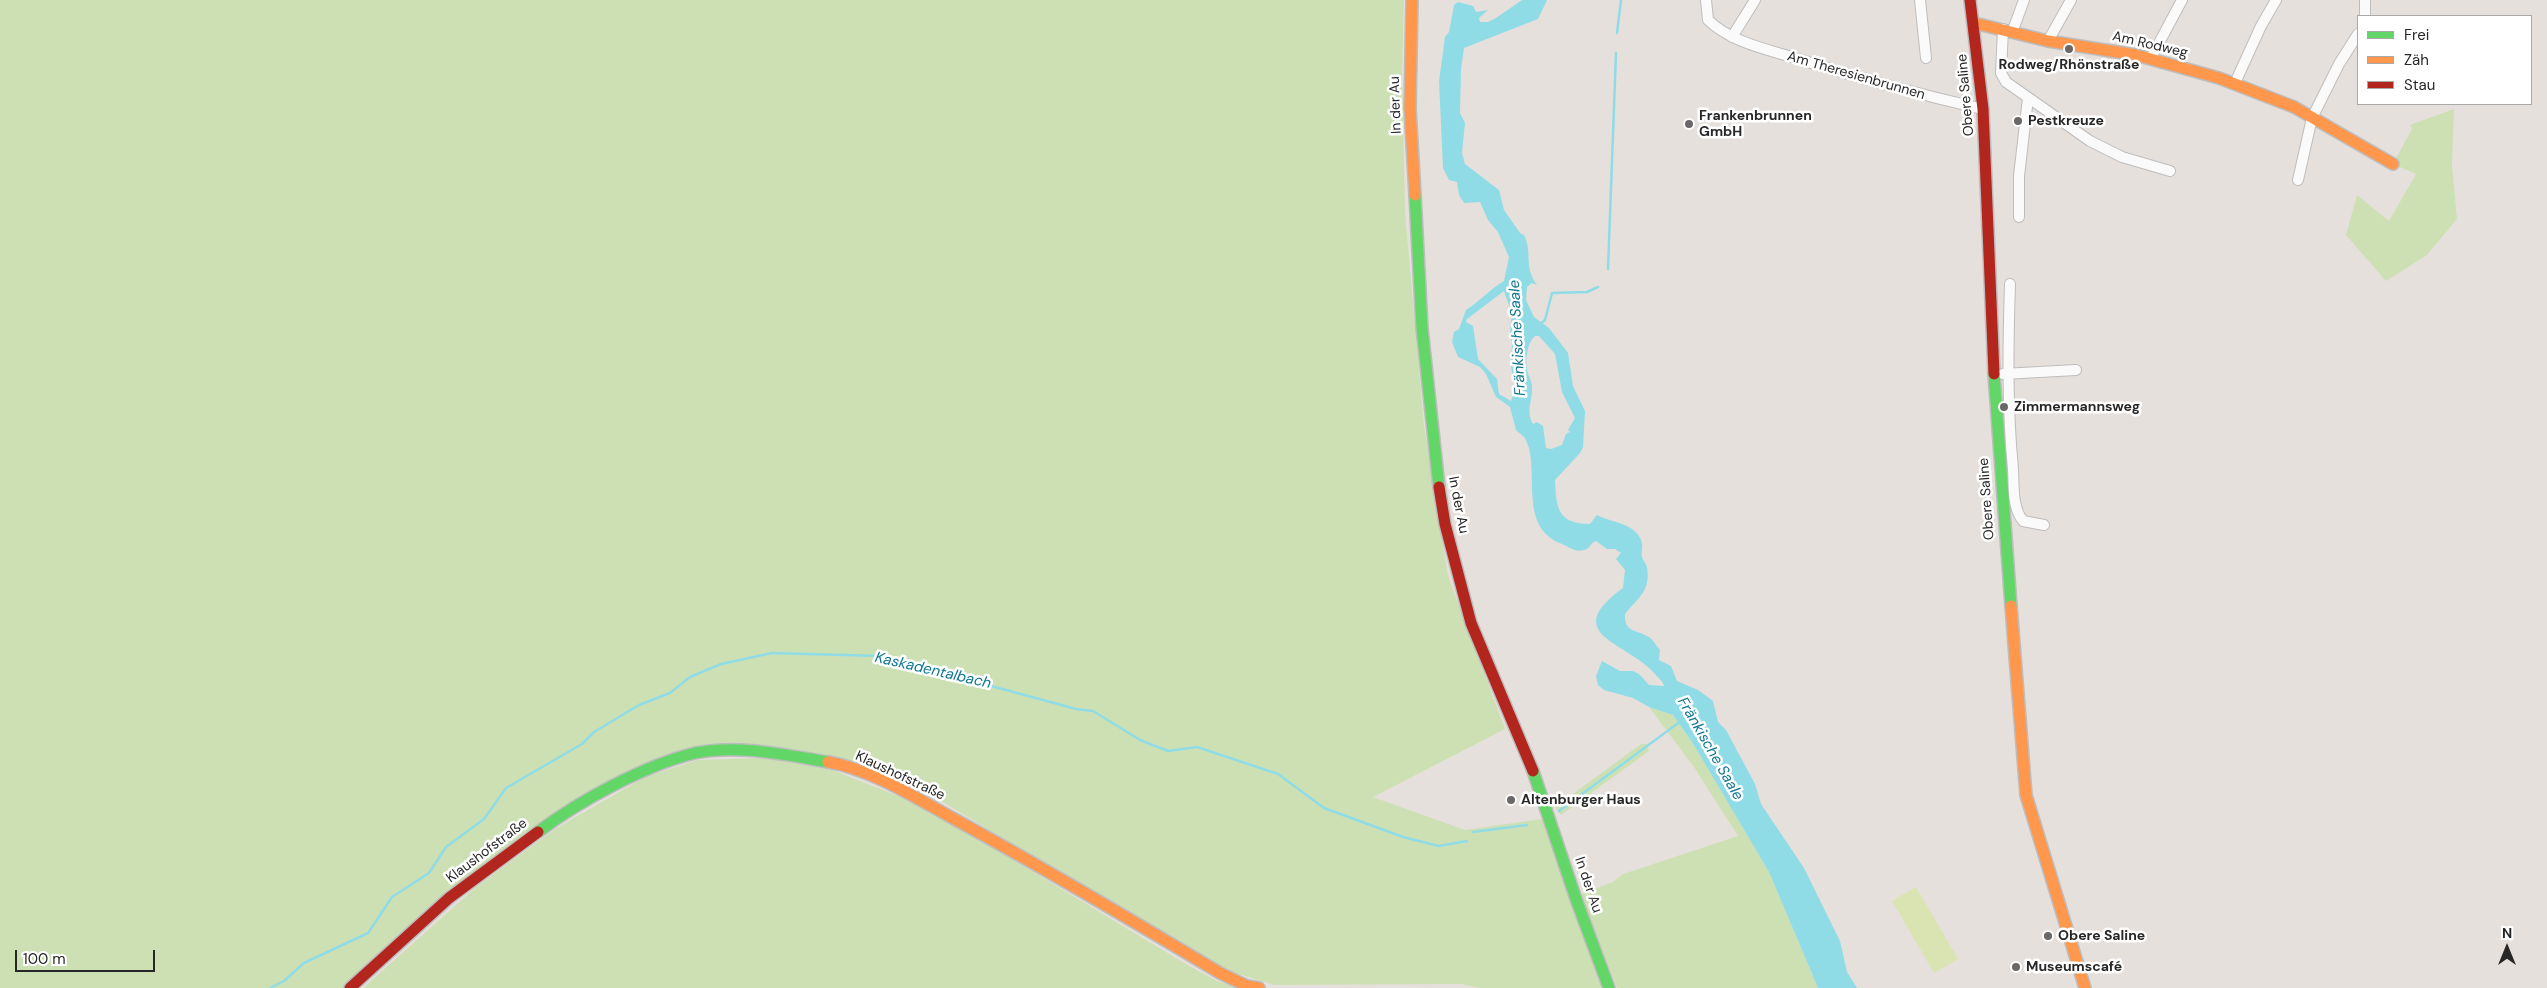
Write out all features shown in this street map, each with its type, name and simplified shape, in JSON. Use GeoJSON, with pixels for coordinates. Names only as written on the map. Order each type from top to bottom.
{"type":"FeatureCollection","features":[{"type":"Feature","properties":{"kind":"main road","name":"In der Au"},"geometry":{"type":"LineString","coordinates":[[1412,0],[1410,108],[1422,328],[1434,456],[1445,524],[1471,622],[1532,767],[1576,899],[1609,988]]}},
{"type":"Feature","properties":{"kind":"main road","name":"Obere Saline"},"geometry":{"type":"LineString","coordinates":[[1970,0],[1983,109],[1994,374],[2008,588],[2026,796],[2085,988]]}},
{"type":"Feature","properties":{"kind":"main road","name":"Am Rodweg"},"geometry":{"type":"LineString","coordinates":[[1974,23],[2008,29],[2048,41],[2151,58],[2235,83],[2262,93],[2312,118],[2393,164]]}},
{"type":"Feature","properties":{"kind":"main road","name":"Klaushofstraße"},"geometry":{"type":"LineString","coordinates":[[350,988],[450,898],[551,822],[642,770],[696,753],[731,751],[767,752],[800,756],[860,772],[901,790],[1052,872],[1220,973],[1246,986],[1259,988]]}},
{"type":"Feature","properties":{"kind":"street","name":"Am Theresienbrunnen"},"geometry":{"type":"LineString","coordinates":[[1706,0],[1708,20],[1732,37],[1916,94],[1983,109]]}},
{"type":"Feature","properties":{"kind":"street"},"geometry":{"type":"LineString","coordinates":[[1732,37],[1755,0]]}},
{"type":"Feature","properties":{"kind":"street"},"geometry":{"type":"LineString","coordinates":[[1920,0],[1926,58]]}},
{"type":"Feature","properties":{"kind":"street"},"geometry":{"type":"LineString","coordinates":[[2024,0],[2008,29],[2001,73],[2006,82],[2090,142],[2122,157],[2170,171]]}},
{"type":"Feature","properties":{"kind":"street"},"geometry":{"type":"LineString","coordinates":[[2048,41],[2071,0]]}},
{"type":"Feature","properties":{"kind":"street"},"geometry":{"type":"LineString","coordinates":[[2151,58],[2182,0]]}},
{"type":"Feature","properties":{"kind":"street"},"geometry":{"type":"LineString","coordinates":[[2235,83],[2261,26],[2276,0]]}},
{"type":"Feature","properties":{"kind":"street"},"geometry":{"type":"LineString","coordinates":[[2365,0],[2365,15]]}},
{"type":"Feature","properties":{"kind":"street"},"geometry":{"type":"LineString","coordinates":[[2298,180],[2312,118],[2357,36]]}},
{"type":"Feature","properties":{"kind":"street"},"geometry":{"type":"LineString","coordinates":[[2019,217],[2019,176],[2028,98]]}},
{"type":"Feature","properties":{"kind":"street","name":"Obere Saline"},"geometry":{"type":"LineString","coordinates":[[2010,284],[2008,374],[2016,509],[2023,521],[2044,524]]}},
{"type":"Feature","properties":{"kind":"street"},"geometry":{"type":"LineString","coordinates":[[1994,374],[2076,370]]}},
{"type":"Feature","properties":{"kind":"green space"},"geometry":{"type":"Polygon","coordinates":[[[0,0],[1404,0],[1402,72],[1405,213],[1424,425],[1448,576],[1505,729],[1373,797],[1465,830],[1542,819],[1602,988],[1480,988],[1461,984],[1274,985],[1222,969],[931,795],[835,758],[695,747],[548,819],[344,988],[0,988],[0,0]]]}},
{"type":"Feature","properties":{"kind":"green space"},"geometry":{"type":"Polygon","coordinates":[[[2454,109],[2452,165],[2457,219],[2427,255],[2386,281],[2346,235],[2357,195],[2389,221],[2416,174],[2393,164],[2412,129],[2410,125],[2454,109]]]}},
{"type":"Feature","properties":{"kind":"green space"},"geometry":{"type":"Polygon","coordinates":[[[1649,707],[1673,715],[1692,742],[1769,872],[1818,988],[1617,988],[1581,894],[1613,882],[1623,874],[1738,836],[1694,767],[1649,707]]]}},
{"type":"Feature","properties":{"kind":"green space"},"geometry":{"type":"Polygon","coordinates":[[[1641,744],[1647,744],[1649,751],[1561,815],[1555,807],[1641,744]]]}},
{"type":"Feature","properties":{"kind":"green space"},"geometry":{"type":"Polygon","coordinates":[[[765,758],[832,770],[926,807],[1189,966],[1217,981],[1240,988],[363,988],[475,888],[555,829],[645,777],[697,760],[765,758]]]}},
{"type":"Feature","properties":{"kind":"green space"},"geometry":{"type":"Polygon","coordinates":[[[1916,887],[1958,959],[1934,973],[1892,901],[1916,887]]]}},
{"type":"Feature","properties":{"kind":"water","name":"Fränkische Saale"},"geometry":{"type":"Polygon","coordinates":[[[1522,0],[1547,0],[1538,19],[1464,48],[1461,69],[1460,113],[1465,123],[1462,153],[1465,164],[1499,190],[1504,210],[1520,233],[1524,235],[1528,248],[1530,272],[1537,285],[1532,283],[1527,287],[1526,300],[1534,317],[1549,328],[1568,353],[1573,386],[1585,411],[1583,447],[1580,453],[1555,480],[1558,506],[1565,517],[1571,521],[1590,524],[1597,515],[1627,526],[1637,533],[1641,540],[1642,557],[1647,567],[1648,575],[1642,594],[1625,614],[1626,624],[1632,630],[1644,634],[1652,640],[1660,650],[1659,660],[1671,666],[1677,681],[1698,690],[1713,701],[1718,722],[1726,730],[1755,784],[1761,804],[1804,868],[1840,941],[1847,972],[1857,988],[1818,988],[1769,872],[1692,742],[1673,715],[1649,707],[1633,698],[1604,690],[1598,685],[1596,676],[1602,661],[1620,671],[1633,671],[1639,674],[1649,685],[1664,686],[1643,663],[1605,637],[1597,627],[1597,617],[1605,604],[1623,588],[1625,570],[1616,559],[1621,553],[1615,549],[1607,549],[1596,541],[1586,549],[1581,551],[1575,550],[1549,537],[1541,527],[1533,503],[1529,448],[1525,438],[1516,430],[1510,407],[1496,397],[1486,374],[1480,367],[1458,357],[1452,342],[1454,332],[1459,329],[1466,310],[1504,281],[1509,257],[1498,232],[1488,220],[1480,202],[1464,203],[1459,195],[1457,182],[1449,180],[1443,168],[1439,81],[1445,37],[1449,32],[1454,5],[1458,2],[1473,6],[1476,12],[1488,10],[1479,18],[1480,22],[1488,22],[1522,0]],[[1504,291],[1467,319],[1466,322],[1473,326],[1478,359],[1497,379],[1499,394],[1511,401],[1515,390],[1511,366],[1512,343],[1510,333],[1512,314],[1504,291]],[[1535,336],[1528,347],[1526,361],[1532,386],[1530,415],[1533,424],[1537,422],[1543,426],[1546,448],[1551,449],[1562,445],[1566,434],[1570,432],[1568,430],[1575,418],[1562,392],[1555,354],[1539,336],[1535,336]]]}},
{"type":"Feature","properties":{"kind":"waterway"},"geometry":{"type":"LineString","coordinates":[[1617,33],[1621,0]]}},
{"type":"Feature","properties":{"kind":"waterway"},"geometry":{"type":"LineString","coordinates":[[1608,269],[1616,53]]}},
{"type":"Feature","properties":{"kind":"waterway"},"geometry":{"type":"LineString","coordinates":[[1539,325],[1545,320],[1552,293],[1587,292],[1598,287]]}},
{"type":"Feature","properties":{"kind":"waterway","name":"Kaskadentalbach"},"geometry":{"type":"LineString","coordinates":[[270,988],[284,981],[304,963],[368,933],[392,897],[429,873],[446,847],[484,819],[506,788],[582,744],[594,732],[639,705],[670,693],[690,677],[721,664],[772,653],[881,656],[1076,709],[1093,711],[1140,740],[1168,751],[1197,747],[1278,774],[1324,808],[1403,837],[1439,846],[1467,841]]}},
{"type":"Feature","properties":{"kind":"waterway","name":"Kaskadentalbach"},"geometry":{"type":"LineString","coordinates":[[1559,811],[1681,721]]}},
{"type":"Feature","properties":{"kind":"waterway","name":"Kaskadentalbach"},"geometry":{"type":"LineString","coordinates":[[1473,832],[1527,825]]}},
{"type":"Feature","properties":{"kind":"traffic: fast"},"geometry":{"type":"LineString","coordinates":[[1415,195],[1422,328],[1439,487]]}},
{"type":"Feature","properties":{"kind":"traffic: fast"},"geometry":{"type":"LineString","coordinates":[[1994,374],[2011,606]]}},
{"type":"Feature","properties":{"kind":"traffic: fast"},"geometry":{"type":"LineString","coordinates":[[538,832],[573,808],[613,785],[655,766],[695,753],[745,750],[828,762]]}},
{"type":"Feature","properties":{"kind":"traffic: fast"},"geometry":{"type":"LineString","coordinates":[[1533,771],[1576,899],[1609,988]]}},
{"type":"Feature","properties":{"kind":"traffic: slow"},"geometry":{"type":"LineString","coordinates":[[1412,0],[1410,108],[1415,195]]}},
{"type":"Feature","properties":{"kind":"traffic: slow"},"geometry":{"type":"LineString","coordinates":[[1974,23],[2048,41],[2136,55],[2219,78],[2294,107],[2393,164]]}},
{"type":"Feature","properties":{"kind":"traffic: slow"},"geometry":{"type":"LineString","coordinates":[[2011,606],[2026,795],[2085,988]]}},
{"type":"Feature","properties":{"kind":"traffic: slow"},"geometry":{"type":"LineString","coordinates":[[828,762],[861,771],[910,794],[1056,876],[1220,973],[1247,986],[1259,988]]}},
{"type":"Feature","properties":{"kind":"traffic: jam"},"geometry":{"type":"LineString","coordinates":[[1970,0],[1983,109],[1994,374]]}},
{"type":"Feature","properties":{"kind":"traffic: jam"},"geometry":{"type":"LineString","coordinates":[[1439,487],[1445,524],[1471,623],[1533,771]]}},
{"type":"Feature","properties":{"kind":"traffic: jam"},"geometry":{"type":"LineString","coordinates":[[350,988],[449,898],[538,832]]}},
{"type":"Feature","properties":{"kind":"place","name":"Rodweg/Rhönstraße"},"geometry":{"type":"Point","coordinates":[2069,49]}},
{"type":"Feature","properties":{"kind":"place","name":"Pestkreuze"},"geometry":{"type":"Point","coordinates":[2018,121]}},
{"type":"Feature","properties":{"kind":"place","name":"Frankenbrunnen GmbH"},"geometry":{"type":"Point","coordinates":[1689,124]}},
{"type":"Feature","properties":{"kind":"place","name":"Zimmermannsweg"},"geometry":{"type":"Point","coordinates":[2004,407]}},
{"type":"Feature","properties":{"kind":"place","name":"Altenburger Haus"},"geometry":{"type":"Point","coordinates":[1511,800]}},
{"type":"Feature","properties":{"kind":"place","name":"Obere Saline"},"geometry":{"type":"Point","coordinates":[2048,936]}},
{"type":"Feature","properties":{"kind":"place","name":"Museumscafé"},"geometry":{"type":"Point","coordinates":[2016,967]}}]}
